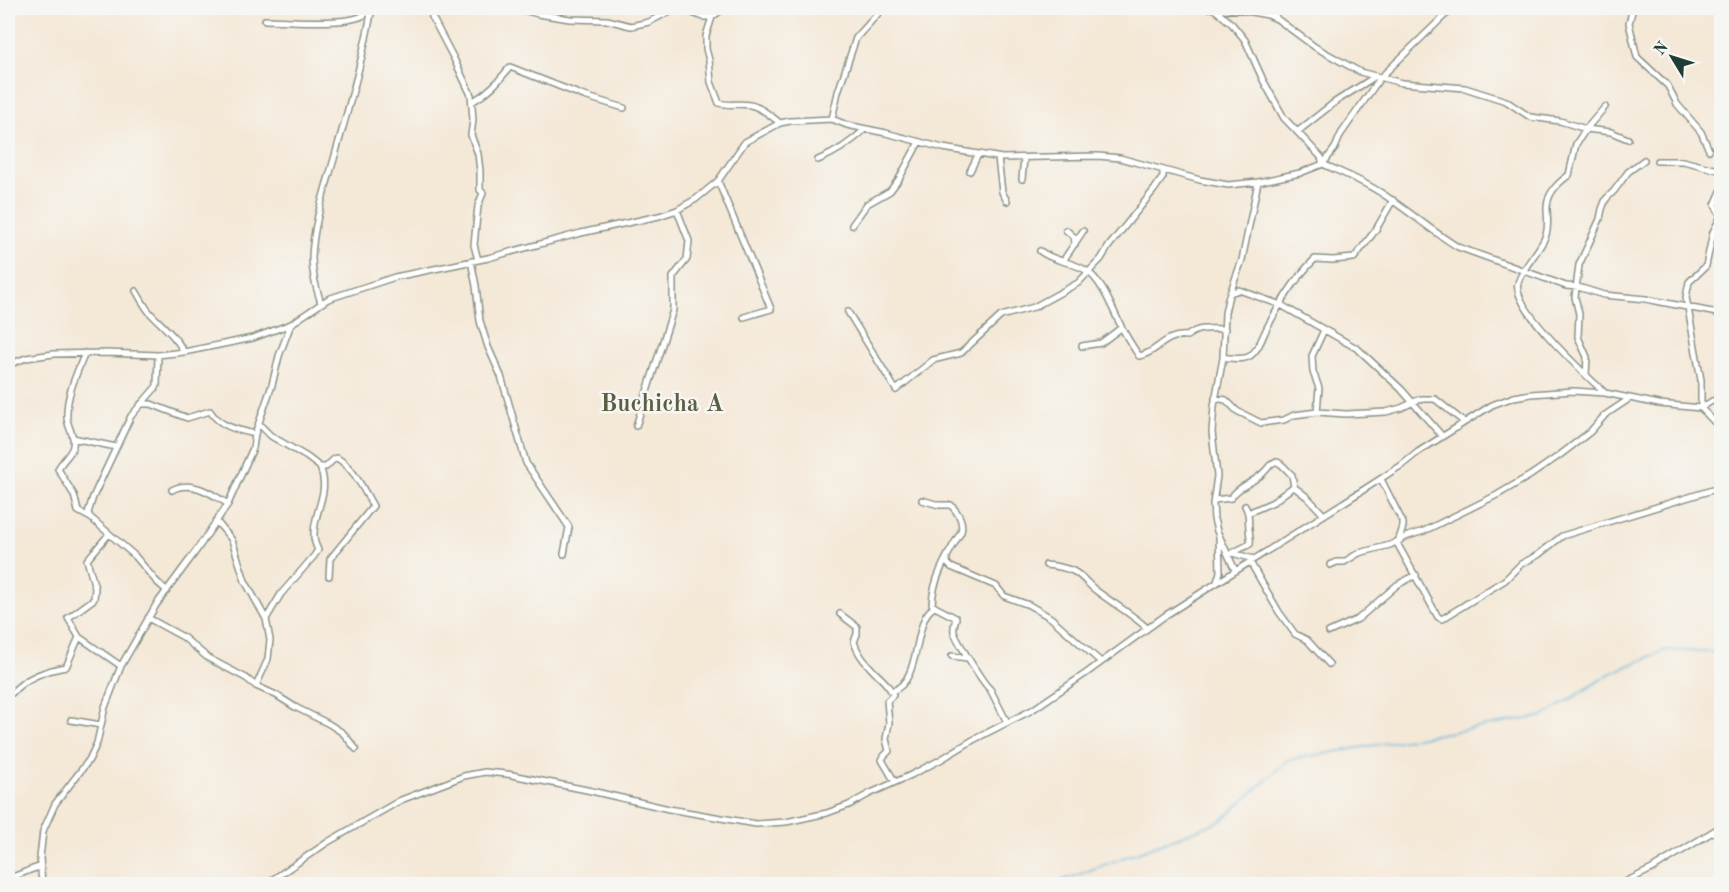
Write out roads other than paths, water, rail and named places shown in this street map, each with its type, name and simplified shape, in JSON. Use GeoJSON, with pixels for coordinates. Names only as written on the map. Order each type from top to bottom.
{"type":"FeatureCollection","features":[{"type":"Feature","properties":{"kind":"street"},"geometry":{"type":"LineString","coordinates":[[265,20],[359,18],[372,8]]}},
{"type":"Feature","properties":{"kind":"street"},"geometry":{"type":"LineString","coordinates":[[321,303],[312,268],[318,213],[366,40],[372,8]]}},
{"type":"Feature","properties":{"kind":"street"},"geometry":{"type":"LineString","coordinates":[[387,8],[425,8]]}},
{"type":"Feature","properties":{"kind":"street"},"geometry":{"type":"LineString","coordinates":[[430,8],[432,17],[471,95],[473,120],[471,135],[478,154],[480,190],[483,193],[478,206],[474,244],[478,260]]}},
{"type":"Feature","properties":{"kind":"street"},"geometry":{"type":"LineString","coordinates":[[516,8],[538,14],[570,19],[607,20],[631,26],[649,22],[680,8],[703,17],[712,17]]}},
{"type":"Feature","properties":{"kind":"street"},"geometry":{"type":"LineString","coordinates":[[724,8],[712,17],[706,36],[711,82],[719,103],[751,105],[780,123]]}},
{"type":"Feature","properties":{"kind":"street"},"geometry":{"type":"LineString","coordinates":[[832,119],[838,92],[856,38],[883,8]]}},
{"type":"Feature","properties":{"kind":"street"},"geometry":{"type":"LineString","coordinates":[[1207,8],[1268,15],[1315,47],[1360,72],[1402,83],[1466,88],[1506,101],[1530,117],[1611,132],[1628,139]]}},
{"type":"Feature","properties":{"kind":"street"},"geometry":{"type":"LineString","coordinates":[[1213,8],[1232,24],[1245,40],[1263,81],[1284,117],[1321,157],[1323,164],[1362,182],[1393,200],[1421,223],[1458,247],[1566,286],[1604,295],[1646,299],[1722,314]]}},
{"type":"Feature","properties":{"kind":"street"},"geometry":{"type":"LineString","coordinates":[[1270,8],[1277,19]]}},
{"type":"Feature","properties":{"kind":"street"},"geometry":{"type":"LineString","coordinates":[[1297,132],[1335,102],[1378,77],[1455,8]]}},
{"type":"Feature","properties":{"kind":"street"},"geometry":{"type":"LineString","coordinates":[[1633,8],[1629,23],[1636,57],[1668,86],[1677,104],[1701,132],[1708,150]]}},
{"type":"Feature","properties":{"kind":"street"},"geometry":{"type":"LineString","coordinates":[[472,102],[487,93],[510,67],[584,96],[624,108]]}},
{"type":"Feature","properties":{"kind":"street"},"geometry":{"type":"LineString","coordinates":[[8,365],[26,358],[53,354],[158,356],[253,338],[291,324],[328,299],[395,277],[478,260],[658,216],[677,210],[718,182],[746,142],[780,123],[804,119],[832,119],[847,125],[998,158],[1098,156],[1120,158],[1200,180],[1228,185],[1258,182],[1315,169],[1323,164],[1378,77]]}},
{"type":"Feature","properties":{"kind":"street"},"geometry":{"type":"LineString","coordinates":[[1605,107],[1576,144],[1569,175],[1552,191],[1547,205],[1549,221],[1545,236],[1517,285],[1520,295],[1550,339],[1605,393]]}},
{"type":"Feature","properties":{"kind":"street"},"geometry":{"type":"LineString","coordinates":[[818,160],[846,145],[865,129]]}},
{"type":"Feature","properties":{"kind":"street"},"geometry":{"type":"LineString","coordinates":[[852,225],[867,204],[890,191],[920,142]]}},
{"type":"Feature","properties":{"kind":"street"},"geometry":{"type":"LineString","coordinates":[[970,171],[978,155]]}},
{"type":"Feature","properties":{"kind":"street"},"geometry":{"type":"LineString","coordinates":[[998,158],[1002,192],[1007,201]]}},
{"type":"Feature","properties":{"kind":"street"},"geometry":{"type":"LineString","coordinates":[[1022,179],[1024,158]]}},
{"type":"Feature","properties":{"kind":"street"},"geometry":{"type":"LineString","coordinates":[[1586,375],[1587,357],[1578,337],[1579,314],[1575,297],[1580,265],[1606,199],[1628,172],[1644,160]]}},
{"type":"Feature","properties":{"kind":"street"},"geometry":{"type":"LineString","coordinates":[[1657,160],[1683,161],[1722,171]]}},
{"type":"Feature","properties":{"kind":"street"},"geometry":{"type":"LineString","coordinates":[[848,312],[896,390],[933,360],[961,353],[1001,316],[1034,307],[1078,283],[1154,190],[1162,177],[1163,170]]}},
{"type":"Feature","properties":{"kind":"street"},"geometry":{"type":"LineString","coordinates":[[718,182],[771,309],[744,317]]}},
{"type":"Feature","properties":{"kind":"street"},"geometry":{"type":"LineString","coordinates":[[1235,570],[1219,536],[1214,519],[1217,476],[1212,432],[1215,398],[1223,357],[1226,313],[1230,293],[1242,260],[1258,182]]}},
{"type":"Feature","properties":{"kind":"street"},"geometry":{"type":"LineString","coordinates":[[1722,189],[1715,205],[1721,216],[1713,232],[1706,266],[1689,282],[1686,297],[1701,380],[1701,408],[1722,430]]}},
{"type":"Feature","properties":{"kind":"street"},"geometry":{"type":"LineString","coordinates":[[1223,357],[1243,359],[1251,356],[1300,273],[1315,259],[1354,258],[1375,231],[1393,200]]}},
{"type":"Feature","properties":{"kind":"street"},"geometry":{"type":"LineString","coordinates":[[636,426],[673,310],[672,277],[687,259],[689,241],[677,210]]}},
{"type":"Feature","properties":{"kind":"street"},"geometry":{"type":"LineString","coordinates":[[1066,230],[1074,237],[1075,244]]}},
{"type":"Feature","properties":{"kind":"street"},"geometry":{"type":"LineString","coordinates":[[1064,261],[1083,231]]}},
{"type":"Feature","properties":{"kind":"street"},"geometry":{"type":"LineString","coordinates":[[1040,250],[1047,256],[1089,272],[1107,298],[1139,356],[1146,355],[1167,339],[1179,335],[1187,336],[1203,328],[1225,329]]}},
{"type":"Feature","properties":{"kind":"street"},"geometry":{"type":"LineString","coordinates":[[471,261],[480,321],[488,347],[501,376],[526,463],[569,526],[564,554]]}},
{"type":"Feature","properties":{"kind":"street"},"geometry":{"type":"LineString","coordinates":[[1230,293],[1239,290],[1281,305],[1358,350],[1393,381],[1442,436]]}},
{"type":"Feature","properties":{"kind":"street"},"geometry":{"type":"LineString","coordinates":[[136,291],[144,305],[166,328],[184,352]]}},
{"type":"Feature","properties":{"kind":"street"},"geometry":{"type":"LineString","coordinates":[[42,885],[40,846],[43,831],[55,804],[89,760],[97,743],[105,707],[121,666],[148,618],[228,504],[253,448],[255,434],[291,324]]}},
{"type":"Feature","properties":{"kind":"street"},"geometry":{"type":"LineString","coordinates":[[1082,346],[1101,343],[1122,328]]}},
{"type":"Feature","properties":{"kind":"street"},"geometry":{"type":"LineString","coordinates":[[1317,412],[1319,388],[1312,356],[1324,330]]}},
{"type":"Feature","properties":{"kind":"street"},"geometry":{"type":"LineString","coordinates":[[85,353],[68,400],[67,419],[73,438],[71,450],[58,468],[74,495],[78,512],[91,518],[135,556],[167,591]]}},
{"type":"Feature","properties":{"kind":"street"},"geometry":{"type":"LineString","coordinates":[[91,518],[88,513],[93,497],[116,447],[132,416],[157,386],[158,356]]}},
{"type":"Feature","properties":{"kind":"street"},"geometry":{"type":"LineString","coordinates":[[266,885],[328,842],[400,800],[464,776],[485,772],[507,774],[669,809],[756,824],[786,822],[827,813],[911,776],[973,740],[1032,710],[1147,628],[1381,479],[1491,405],[1522,395],[1573,392],[1605,393],[1629,399],[1701,408],[1712,401],[1722,399]]}},
{"type":"Feature","properties":{"kind":"street"},"geometry":{"type":"LineString","coordinates":[[1215,398],[1226,400],[1237,411],[1261,423],[1317,412],[1346,414],[1386,412],[1420,399],[1435,399],[1464,422]]}},
{"type":"Feature","properties":{"kind":"street"},"geometry":{"type":"LineString","coordinates":[[1330,565],[1344,562],[1359,553],[1383,548],[1424,531],[1497,495],[1531,475],[1590,432],[1605,415],[1629,399]]}},
{"type":"Feature","properties":{"kind":"street"},"geometry":{"type":"LineString","coordinates":[[141,404],[151,404],[187,418],[210,411],[220,423],[255,434]]}},
{"type":"Feature","properties":{"kind":"street"},"geometry":{"type":"LineString","coordinates":[[260,424],[271,435],[321,467],[325,478],[322,501],[316,515],[314,538],[318,550],[281,594],[266,619]]}},
{"type":"Feature","properties":{"kind":"street"},"geometry":{"type":"LineString","coordinates":[[73,438],[116,447]]}},
{"type":"Feature","properties":{"kind":"street"},"geometry":{"type":"LineString","coordinates":[[321,467],[326,467],[337,458],[356,476],[373,506],[330,559],[329,576]]}},
{"type":"Feature","properties":{"kind":"street"},"geometry":{"type":"LineString","coordinates":[[1214,500],[1231,498],[1234,492],[1256,479],[1276,462],[1292,475],[1294,486],[1324,515]]}},
{"type":"Feature","properties":{"kind":"street"},"geometry":{"type":"LineString","coordinates":[[1381,479],[1404,526],[1398,545],[1438,617],[1442,619],[1504,580],[1521,564],[1538,555],[1562,536],[1722,487]]}},
{"type":"Feature","properties":{"kind":"street"},"geometry":{"type":"LineString","coordinates":[[172,489],[182,486],[199,488],[228,504]]}},
{"type":"Feature","properties":{"kind":"street"},"geometry":{"type":"LineString","coordinates":[[1248,513],[1273,502],[1294,486]]}},
{"type":"Feature","properties":{"kind":"street"},"geometry":{"type":"LineString","coordinates":[[922,500],[939,505],[951,505],[960,519],[961,532],[933,589],[932,604],[956,618],[953,628],[955,634],[967,658],[990,689],[1007,722]]}},
{"type":"Feature","properties":{"kind":"street"},"geometry":{"type":"LineString","coordinates":[[1232,553],[1250,544],[1248,513],[1245,506]]}},
{"type":"Feature","properties":{"kind":"street"},"geometry":{"type":"LineString","coordinates":[[217,522],[232,540],[245,581],[266,619],[270,640],[268,659],[256,686]]}},
{"type":"Feature","properties":{"kind":"street"},"geometry":{"type":"LineString","coordinates":[[109,534],[87,560],[95,588],[94,599],[68,618],[79,637],[121,666]]}},
{"type":"Feature","properties":{"kind":"street"},"geometry":{"type":"LineString","coordinates":[[1217,582],[1220,572],[1219,536]]}},
{"type":"Feature","properties":{"kind":"street"},"geometry":{"type":"LineString","coordinates":[[1226,550],[1252,561],[1279,612],[1295,634],[1307,640],[1329,664]]}},
{"type":"Feature","properties":{"kind":"street"},"geometry":{"type":"LineString","coordinates":[[947,559],[951,567],[996,586],[1004,596],[1029,605],[1058,622],[1101,662]]}},
{"type":"Feature","properties":{"kind":"street"},"geometry":{"type":"LineString","coordinates":[[1046,565],[1059,565],[1071,570],[1147,628]]}},
{"type":"Feature","properties":{"kind":"street"},"geometry":{"type":"LineString","coordinates":[[1329,632],[1358,620],[1397,585],[1416,575]]}},
{"type":"Feature","properties":{"kind":"street"},"geometry":{"type":"LineString","coordinates":[[892,691],[898,689],[906,681],[924,622],[929,611],[935,607]]}},
{"type":"Feature","properties":{"kind":"street"},"geometry":{"type":"LineString","coordinates":[[840,614],[857,627],[854,642],[858,653],[892,691],[893,695],[887,701],[889,723],[886,739],[889,751],[882,760],[895,782]]}},
{"type":"Feature","properties":{"kind":"street"},"geometry":{"type":"LineString","coordinates":[[148,618],[183,638],[208,658],[329,724],[342,733],[356,749]]}},
{"type":"Feature","properties":{"kind":"street"},"geometry":{"type":"LineString","coordinates":[[8,693],[12,693],[16,688],[48,670],[66,667],[79,637]]}},
{"type":"Feature","properties":{"kind":"street"},"geometry":{"type":"LineString","coordinates":[[952,656],[967,658]]}},
{"type":"Feature","properties":{"kind":"street"},"geometry":{"type":"LineString","coordinates":[[71,720],[101,725]]}},
{"type":"Feature","properties":{"kind":"street"},"geometry":{"type":"LineString","coordinates":[[1621,885],[1652,869],[1722,826]]}},
{"type":"Feature","properties":{"kind":"street"},"geometry":{"type":"LineString","coordinates":[[8,879],[32,868],[40,867]]}},
{"type":"Feature","properties":{"kind":"waterway"},"geometry":{"type":"LineString","coordinates":[[1053,884],[1221,821],[1288,760],[1544,716],[1611,673],[1666,650],[1722,653]]}},
{"type":"Feature","properties":{"kind":"district","name":"Buchicha A"},"geometry":{"type":"Point","coordinates":[662,403]}}]}
